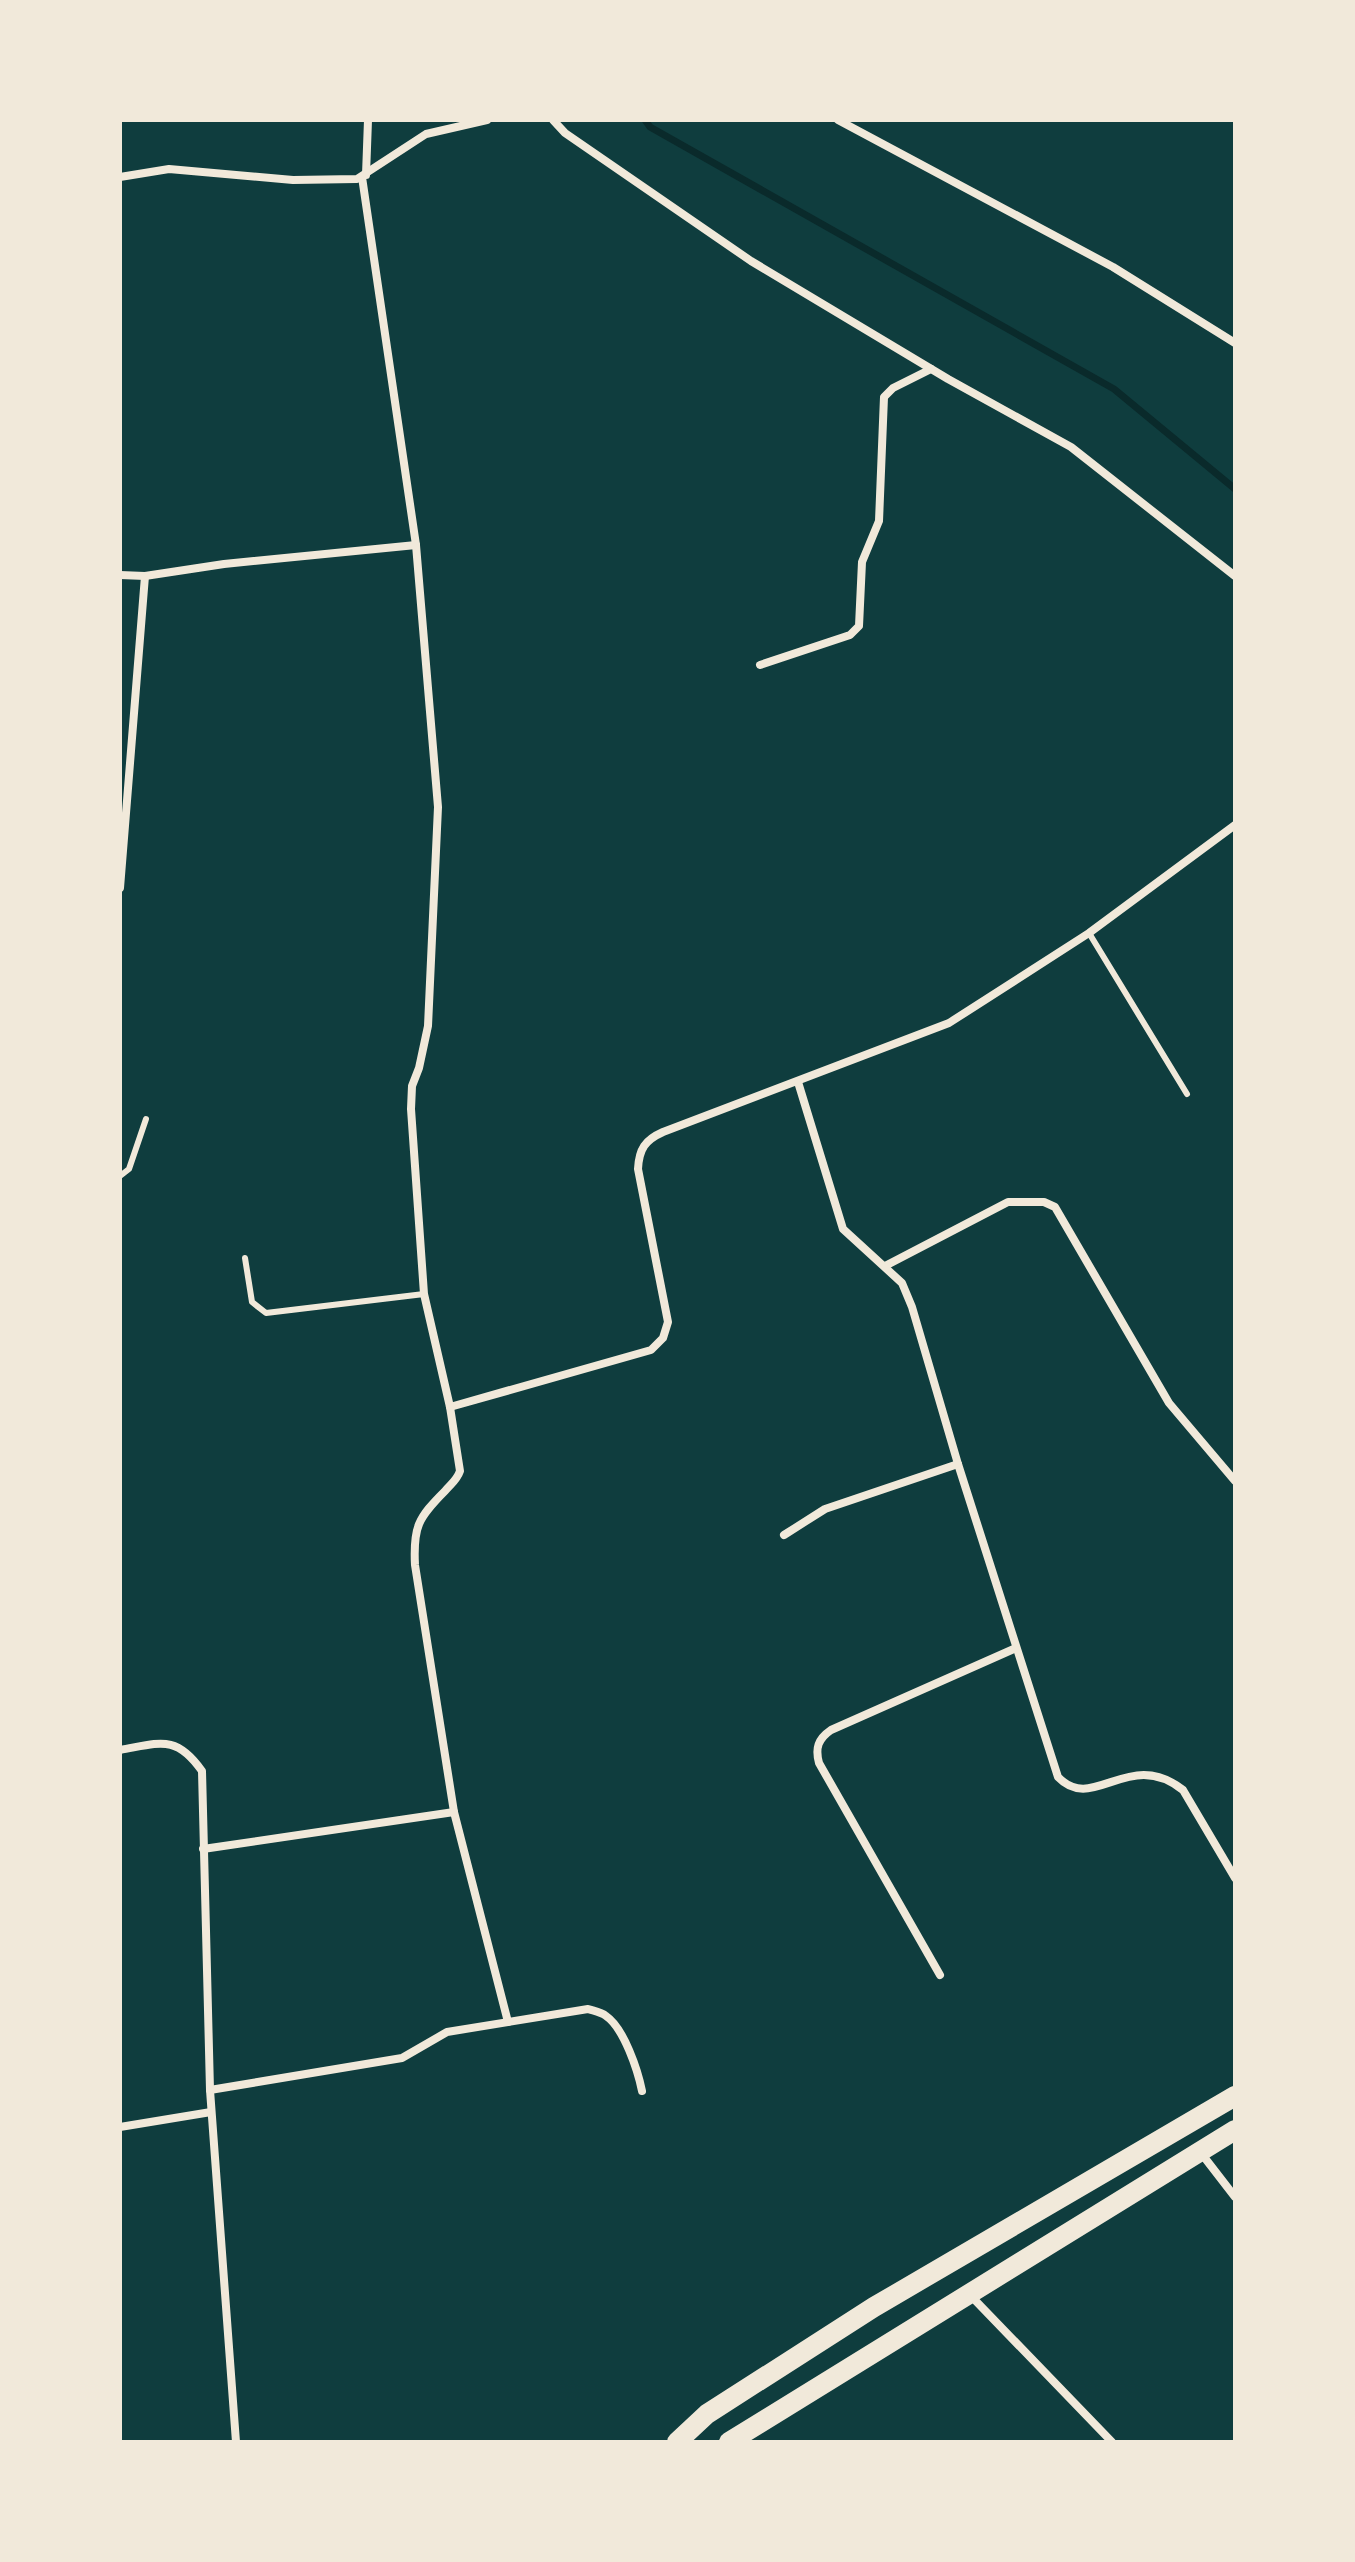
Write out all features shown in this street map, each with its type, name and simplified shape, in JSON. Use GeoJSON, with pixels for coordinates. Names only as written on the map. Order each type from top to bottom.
{"type":"FeatureCollection","features":[{"type":"Feature","properties":{"kind":"main road"},"geometry":{"type":"LineString","coordinates":[[677,2442],[707,2414],[874,2307],[1235,2096]]}},
{"type":"Feature","properties":{"kind":"main road"},"geometry":{"type":"LineString","coordinates":[[729,2442],[1235,2130]]}},
{"type":"Feature","properties":{"kind":"street"},"geometry":{"type":"LineString","coordinates":[[368,120],[364,176],[416,545],[438,807],[428,1026],[412,1086],[411,1109],[424,1294],[450,1407],[460,1471],[458,1478],[418,1522],[414,1538],[415,1565],[454,1812],[508,2022]]}},
{"type":"Feature","properties":{"kind":"street"},"geometry":{"type":"LineString","coordinates":[[120,177],[169,169],[293,180],[364,176],[426,134],[487,120]]}},
{"type":"Feature","properties":{"kind":"street"},"geometry":{"type":"LineString","coordinates":[[553,120],[565,133],[751,261],[931,369],[1071,447],[1235,576]]}},
{"type":"Feature","properties":{"kind":"street"},"geometry":{"type":"LineString","coordinates":[[838,120],[1113,267],[1235,343]]}},
{"type":"Feature","properties":{"kind":"street"},"geometry":{"type":"LineString","coordinates":[[760,665],[850,635],[859,626],[862,562],[879,521],[884,397],[893,388],[931,369]]}},
{"type":"Feature","properties":{"kind":"street"},"geometry":{"type":"LineString","coordinates":[[120,575],[145,576],[224,564],[416,545]]}},
{"type":"Feature","properties":{"kind":"street"},"geometry":{"type":"LineString","coordinates":[[120,888],[145,576]]}},
{"type":"Feature","properties":{"kind":"street"},"geometry":{"type":"LineString","coordinates":[[450,1407],[651,1350],[663,1338],[668,1322],[638,1169],[642,1148],[648,1140],[949,1023],[1089,933],[1235,825]]}},
{"type":"Feature","properties":{"kind":"street"},"geometry":{"type":"LineString","coordinates":[[798,1082],[843,1229],[902,1283],[912,1307],[958,1464],[1058,1777],[1067,1787],[1077,1789],[1090,1789],[1134,1774],[1147,1774],[1173,1782],[1183,1790],[1235,1878]]}},
{"type":"Feature","properties":{"kind":"street"},"geometry":{"type":"LineString","coordinates":[[885,1266],[1008,1202],[1044,1202],[1055,1207],[1169,1403],[1235,1481]]}},
{"type":"Feature","properties":{"kind":"street"},"geometry":{"type":"LineString","coordinates":[[784,1535],[825,1509],[958,1464]]}},
{"type":"Feature","properties":{"kind":"street"},"geometry":{"type":"LineString","coordinates":[[940,1975],[819,1763],[816,1754],[818,1744],[822,1736],[831,1730],[1016,1648]]}},
{"type":"Feature","properties":{"kind":"street"},"geometry":{"type":"LineString","coordinates":[[120,1750],[165,1742],[189,1752],[202,1771],[211,2112],[236,2442]]}},
{"type":"Feature","properties":{"kind":"street"},"geometry":{"type":"LineString","coordinates":[[203,1849],[454,1812]]}},
{"type":"Feature","properties":{"kind":"street"},"geometry":{"type":"LineString","coordinates":[[210,2090],[402,2058],[447,2032],[588,2009],[611,2019],[636,2064],[642,2091]]}},
{"type":"Feature","properties":{"kind":"street"},"geometry":{"type":"LineString","coordinates":[[120,2127],[211,2112]]}},
{"type":"Feature","properties":{"kind":"street"},"geometry":{"type":"LineString","coordinates":[[1200,2152],[1235,2197]]}},
{"type":"Feature","properties":{"kind":"street"},"geometry":{"type":"LineString","coordinates":[[969,2294],[1112,2442]]}},
{"type":"Feature","properties":{"kind":"lane"},"geometry":{"type":"LineString","coordinates":[[1089,933],[1187,1094]]}},
{"type":"Feature","properties":{"kind":"lane"},"geometry":{"type":"LineString","coordinates":[[120,1176],[129,1169],[146,1119]]}},
{"type":"Feature","properties":{"kind":"lane"},"geometry":{"type":"LineString","coordinates":[[245,1258],[252,1302],[266,1313],[424,1294]]}},
{"type":"Feature","properties":{"kind":"waterway"},"geometry":{"type":"LineString","coordinates":[[645,120],[650,127],[1114,389],[1235,489]]}}]}
